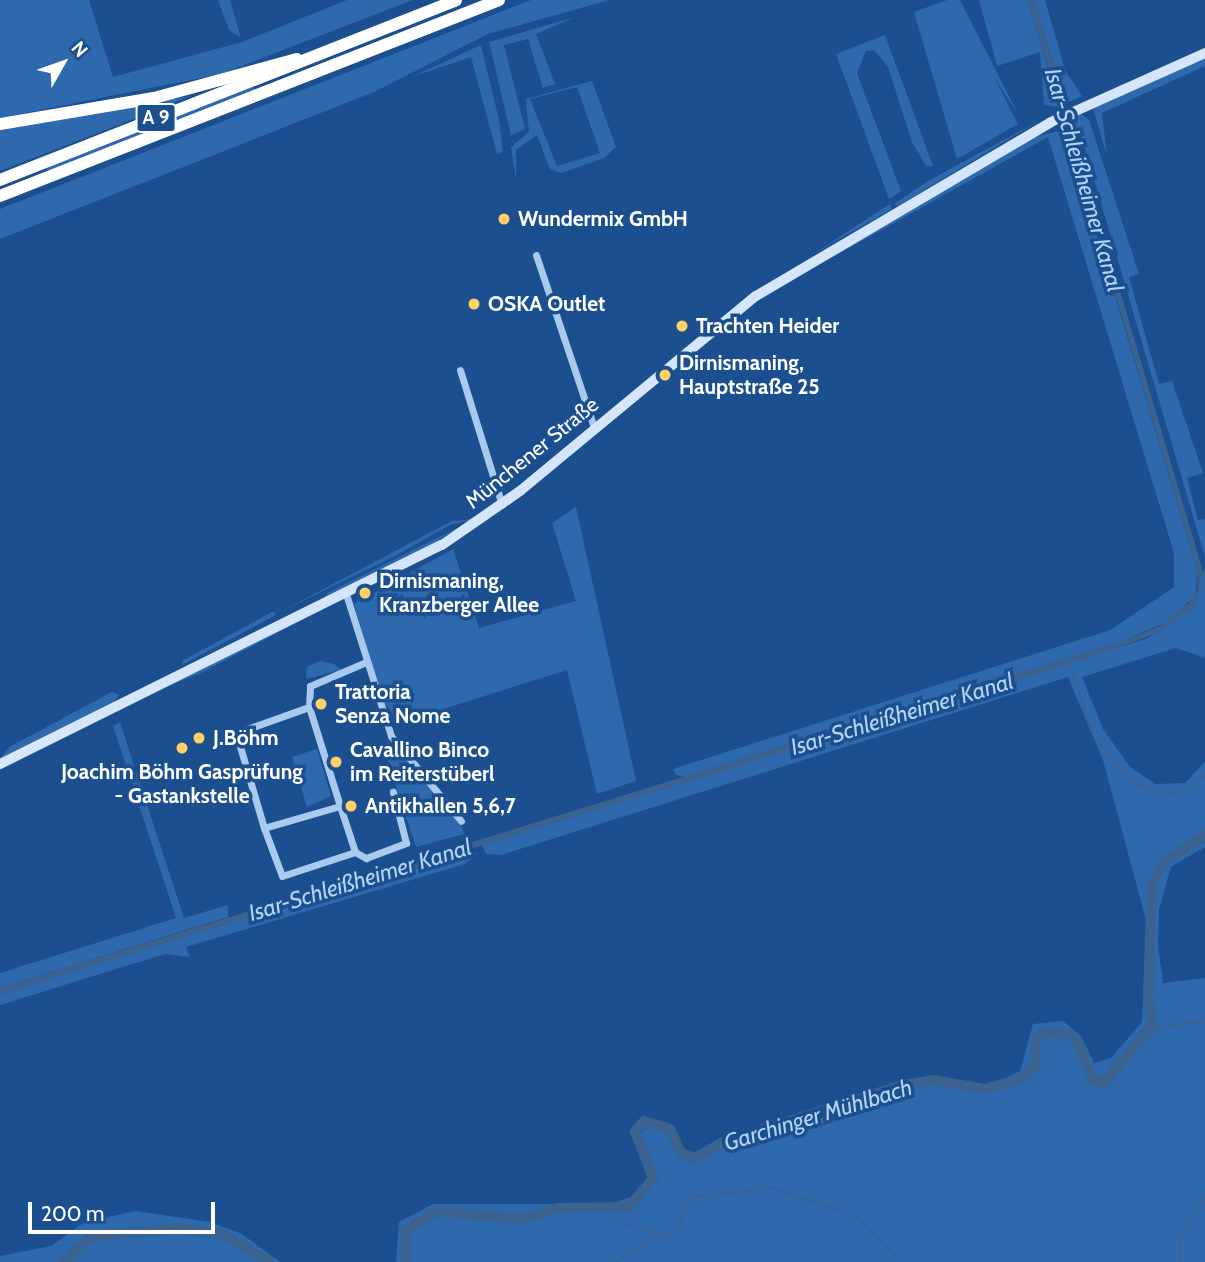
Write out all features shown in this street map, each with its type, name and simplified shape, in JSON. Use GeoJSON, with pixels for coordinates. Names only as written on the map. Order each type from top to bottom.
{"type":"FeatureCollection","features":[{"type":"Feature","properties":{"kind":"highway","name":"A 9"},"geometry":{"type":"LineString","coordinates":[[0,180],[456,0]]}},
{"type":"Feature","properties":{"kind":"highway","name":"A 9"},"geometry":{"type":"LineString","coordinates":[[0,196],[499,0]]}},
{"type":"Feature","properties":{"kind":"highway"},"geometry":{"type":"LineString","coordinates":[[0,124],[154,98],[281,60],[312,57]]}},
{"type":"Feature","properties":{"kind":"main road","name":"Münchener Straße"},"geometry":{"type":"LineString","coordinates":[[0,764],[442,545],[502,502],[756,296],[1056,119],[1205,54]]}},
{"type":"Feature","properties":{"kind":"street"},"geometry":{"type":"LineString","coordinates":[[536,255],[594,427]]}},
{"type":"Feature","properties":{"kind":"street"},"geometry":{"type":"LineString","coordinates":[[460,370],[502,502]]}},
{"type":"Feature","properties":{"kind":"street"},"geometry":{"type":"LineString","coordinates":[[346,594],[391,736],[461,821]]}},
{"type":"Feature","properties":{"kind":"street"},"geometry":{"type":"LineString","coordinates":[[366,662],[310,685],[309,707],[355,852],[366,858],[406,843],[393,792]]}},
{"type":"Feature","properties":{"kind":"street"},"geometry":{"type":"LineString","coordinates":[[309,707],[236,733],[264,828],[282,876],[355,852]]}},
{"type":"Feature","properties":{"kind":"street"},"geometry":{"type":"LineString","coordinates":[[264,828],[340,806]]}},
{"type":"Feature","properties":{"kind":"shaded area"},"geometry":{"type":"Polygon","coordinates":[[[0,0],[89,0],[113,77],[242,42],[347,0],[413,0],[221,74],[0,118],[0,0]]]}},
{"type":"Feature","properties":{"kind":"shaded area"},"geometry":{"type":"Polygon","coordinates":[[[218,0],[230,0],[241,38],[229,30],[218,0]]]}},
{"type":"Feature","properties":{"kind":"shaded area"},"geometry":{"type":"Polygon","coordinates":[[[531,0],[609,0],[488,34],[374,92],[0,239],[0,209],[531,0]]]}},
{"type":"Feature","properties":{"kind":"shaded area"},"geometry":{"type":"Polygon","coordinates":[[[947,0],[960,0],[1019,116],[994,77],[1018,124],[957,159],[914,12],[947,0]]]}},
{"type":"Feature","properties":{"kind":"shaded area"},"geometry":{"type":"Polygon","coordinates":[[[979,0],[1028,0],[1059,107],[1044,105],[1040,52],[997,66],[979,0]]]}},
{"type":"Feature","properties":{"kind":"shaded area"},"geometry":{"type":"Polygon","coordinates":[[[1034,0],[1045,0],[1065,70],[1082,96],[1065,104],[1034,0]]]}},
{"type":"Feature","properties":{"kind":"shaded area"},"geometry":{"type":"Polygon","coordinates":[[[575,17],[536,34],[555,84],[543,88],[528,39],[504,45],[525,129],[511,135],[489,42],[575,17]]]}},
{"type":"Feature","properties":{"kind":"shaded area"},"geometry":{"type":"Polygon","coordinates":[[[885,35],[933,166],[926,166],[912,142],[888,67],[874,50],[866,51],[857,73],[901,191],[889,199],[836,54],[885,35]]]}},
{"type":"Feature","properties":{"kind":"shaded area"},"geometry":{"type":"Polygon","coordinates":[[[481,45],[499,120],[503,152],[497,154],[471,57],[409,78],[481,45]]]}},
{"type":"Feature","properties":{"kind":"shaded area"},"geometry":{"type":"Polygon","coordinates":[[[1205,57],[1205,66],[1102,113],[1107,156],[1093,109],[1205,57]]]}},
{"type":"Feature","properties":{"kind":"shaded area"},"geometry":{"type":"Polygon","coordinates":[[[592,81],[616,147],[604,158],[561,173],[550,169],[537,135],[516,150],[516,180],[511,147],[529,132],[526,99],[592,81]],[[577,87],[530,99],[557,166],[600,153],[577,87]]]}},
{"type":"Feature","properties":{"kind":"shaded area"},"geometry":{"type":"Polygon","coordinates":[[[254,86],[255,90],[48,171],[46,167],[254,86]]]}},
{"type":"Feature","properties":{"kind":"shaded area"},"geometry":{"type":"Polygon","coordinates":[[[191,96],[93,135],[0,171],[0,129],[191,96]]]}},
{"type":"Feature","properties":{"kind":"shaded area"},"geometry":{"type":"Polygon","coordinates":[[[1080,113],[1089,120],[1139,274],[1129,277],[1159,384],[1172,381],[1203,473],[1187,478],[1198,520],[1205,519],[1205,557],[1079,128],[1072,129],[1070,119],[1080,113]]]}},
{"type":"Feature","properties":{"kind":"shaded area"},"geometry":{"type":"Polygon","coordinates":[[[1042,119],[898,206],[894,204],[928,181],[1042,119]]]}},
{"type":"Feature","properties":{"kind":"shaded area"},"geometry":{"type":"Polygon","coordinates":[[[1063,122],[1197,570],[1196,595],[1167,622],[1117,643],[683,777],[675,774],[673,769],[1110,630],[1174,587],[1174,553],[1048,137],[817,266],[1026,139],[1059,131],[1063,122]]]}},
{"type":"Feature","properties":{"kind":"shaded area"},"geometry":{"type":"Polygon","coordinates":[[[890,204],[892,209],[813,254],[847,232],[890,204]]]}},
{"type":"Feature","properties":{"kind":"shaded area"},"geometry":{"type":"Polygon","coordinates":[[[576,507],[636,781],[597,794],[567,670],[399,723],[382,699],[354,604],[453,549],[479,628],[576,601],[552,523],[576,507]]]}},
{"type":"Feature","properties":{"kind":"shaded area"},"geometry":{"type":"Polygon","coordinates":[[[475,519],[450,525],[395,556],[280,612],[452,521],[475,519]]]}},
{"type":"Feature","properties":{"kind":"shaded area"},"geometry":{"type":"Polygon","coordinates":[[[461,526],[417,553],[326,599],[327,593],[461,526]]]}},
{"type":"Feature","properties":{"kind":"shaded area"},"geometry":{"type":"Polygon","coordinates":[[[1205,566],[1205,658],[1176,648],[1082,677],[1103,729],[1130,767],[1155,784],[1185,783],[1205,762],[1205,847],[1171,867],[1159,909],[1158,946],[1163,983],[1205,978],[1205,1262],[396,1262],[399,1222],[433,1204],[611,1204],[642,1193],[657,1177],[639,1137],[647,1124],[664,1128],[682,1159],[694,1163],[728,1145],[791,1133],[875,1092],[933,1079],[983,1089],[1020,1071],[1033,1024],[1063,1021],[1081,1036],[1094,1063],[1111,1058],[1142,1022],[1146,920],[1103,760],[1068,677],[501,855],[486,854],[482,845],[1148,638],[1194,607],[1205,566]]]}},
{"type":"Feature","properties":{"kind":"shaded area"},"geometry":{"type":"Polygon","coordinates":[[[327,607],[201,673],[168,686],[327,607]]]}},
{"type":"Feature","properties":{"kind":"shaded area"},"geometry":{"type":"Polygon","coordinates":[[[274,611],[276,615],[182,665],[182,661],[274,611]]]}},
{"type":"Feature","properties":{"kind":"shaded area"},"geometry":{"type":"Polygon","coordinates":[[[320,661],[334,664],[341,670],[306,679],[307,667],[320,661]]]}},
{"type":"Feature","properties":{"kind":"shaded area"},"geometry":{"type":"Polygon","coordinates":[[[112,692],[119,695],[113,703],[0,759],[9,747],[112,692]]]}},
{"type":"Feature","properties":{"kind":"shaded area"},"geometry":{"type":"Polygon","coordinates":[[[120,722],[184,918],[228,905],[228,917],[0,988],[0,973],[176,918],[113,726],[120,722]]]}},
{"type":"Feature","properties":{"kind":"shaded area"},"geometry":{"type":"Polygon","coordinates":[[[391,741],[461,825],[464,834],[416,847],[382,744],[391,741]]]}},
{"type":"Feature","properties":{"kind":"shaded area"},"geometry":{"type":"Polygon","coordinates":[[[317,749],[331,796],[307,807],[292,757],[317,749]]]}},
{"type":"Feature","properties":{"kind":"shaded area"},"geometry":{"type":"Polygon","coordinates":[[[478,852],[465,864],[186,947],[190,957],[165,954],[0,1005],[0,994],[445,856],[447,861],[478,852]]]}},
{"type":"Feature","properties":{"kind":"shaded area"},"geometry":{"type":"Polygon","coordinates":[[[136,1211],[210,1222],[242,1234],[280,1262],[0,1262],[0,1256],[51,1246],[85,1222],[136,1211]]]}},
{"type":"Feature","properties":{"kind":"water","name":"Isar-Schleißheimer Kanal"},"geometry":{"type":"Polygon","coordinates":[[[1028,0],[1034,0],[1204,575],[1194,607],[1160,632],[1086,659],[0,994],[0,988],[1117,643],[1158,627],[1189,603],[1198,589],[1197,570],[1028,0]]]}},
{"type":"Feature","properties":{"kind":"waterway"},"geometry":{"type":"LineString","coordinates":[[1069,664],[1095,739],[1131,782],[1175,795],[1205,777]]}},
{"type":"Feature","properties":{"kind":"waterway","name":"Garchinger Mühlbach"},"geometry":{"type":"LineString","coordinates":[[406,1262],[406,1230],[438,1211],[521,1219],[557,1208],[629,1207],[653,1178],[635,1131],[644,1121],[670,1129],[681,1153],[695,1158],[725,1141],[903,1085],[933,1080],[985,1089],[1023,1078],[1036,1065],[1035,1040],[1045,1032],[1068,1034],[1079,1044],[1093,1081],[1105,1082],[1153,1024],[1148,1002],[1152,884],[1164,862],[1205,835]]}},
{"type":"Feature","properties":{"kind":"waterway"},"geometry":{"type":"LineString","coordinates":[[1152,1028],[1205,1021]]}},
{"type":"Feature","properties":{"kind":"waterway"},"geometry":{"type":"LineString","coordinates":[[615,1211],[623,1224],[667,1236],[680,1227],[683,1207],[695,1197],[771,1188],[855,1215],[902,1262]]}},
{"type":"Feature","properties":{"kind":"waterway"},"geometry":{"type":"LineString","coordinates":[[1180,1262],[1180,1237],[1205,1199]]}},
{"type":"Feature","properties":{"kind":"waterway","name":"Garchinger Mühlbach"},"geometry":{"type":"LineString","coordinates":[[64,1262],[92,1236],[182,1228],[225,1235],[270,1262]]}},
{"type":"Feature","properties":{"kind":"waterway"},"geometry":{"type":"LineString","coordinates":[[617,1262],[656,1236]]}},
{"type":"Feature","properties":{"kind":"place","name":"Wundermix GmbH"},"geometry":{"type":"Point","coordinates":[504,219]}},
{"type":"Feature","properties":{"kind":"place","name":"OSKA Outlet"},"geometry":{"type":"Point","coordinates":[474,304]}},
{"type":"Feature","properties":{"kind":"place","name":"Trachten Heider"},"geometry":{"type":"Point","coordinates":[682,326]}},
{"type":"Feature","properties":{"kind":"place","name":"Dirnismaning, Hauptstraße 25"},"geometry":{"type":"Point","coordinates":[665,375]}},
{"type":"Feature","properties":{"kind":"place","name":"Dirnismaning, Kranzberger Allee"},"geometry":{"type":"Point","coordinates":[365,593]}},
{"type":"Feature","properties":{"kind":"place","name":"Trattoria Senza Nome"},"geometry":{"type":"Point","coordinates":[321,704]}},
{"type":"Feature","properties":{"kind":"place","name":"J.Böhm"},"geometry":{"type":"Point","coordinates":[199,738]}},
{"type":"Feature","properties":{"kind":"place","name":"Joachim Böhm Gasprüfung - Gastankstelle"},"geometry":{"type":"Point","coordinates":[182,748]}},
{"type":"Feature","properties":{"kind":"place","name":"Cavallino Binco im Reiterstüberl"},"geometry":{"type":"Point","coordinates":[336,762]}},
{"type":"Feature","properties":{"kind":"place","name":"Antikhallen 5,6,7"},"geometry":{"type":"Point","coordinates":[351,806]}}]}
